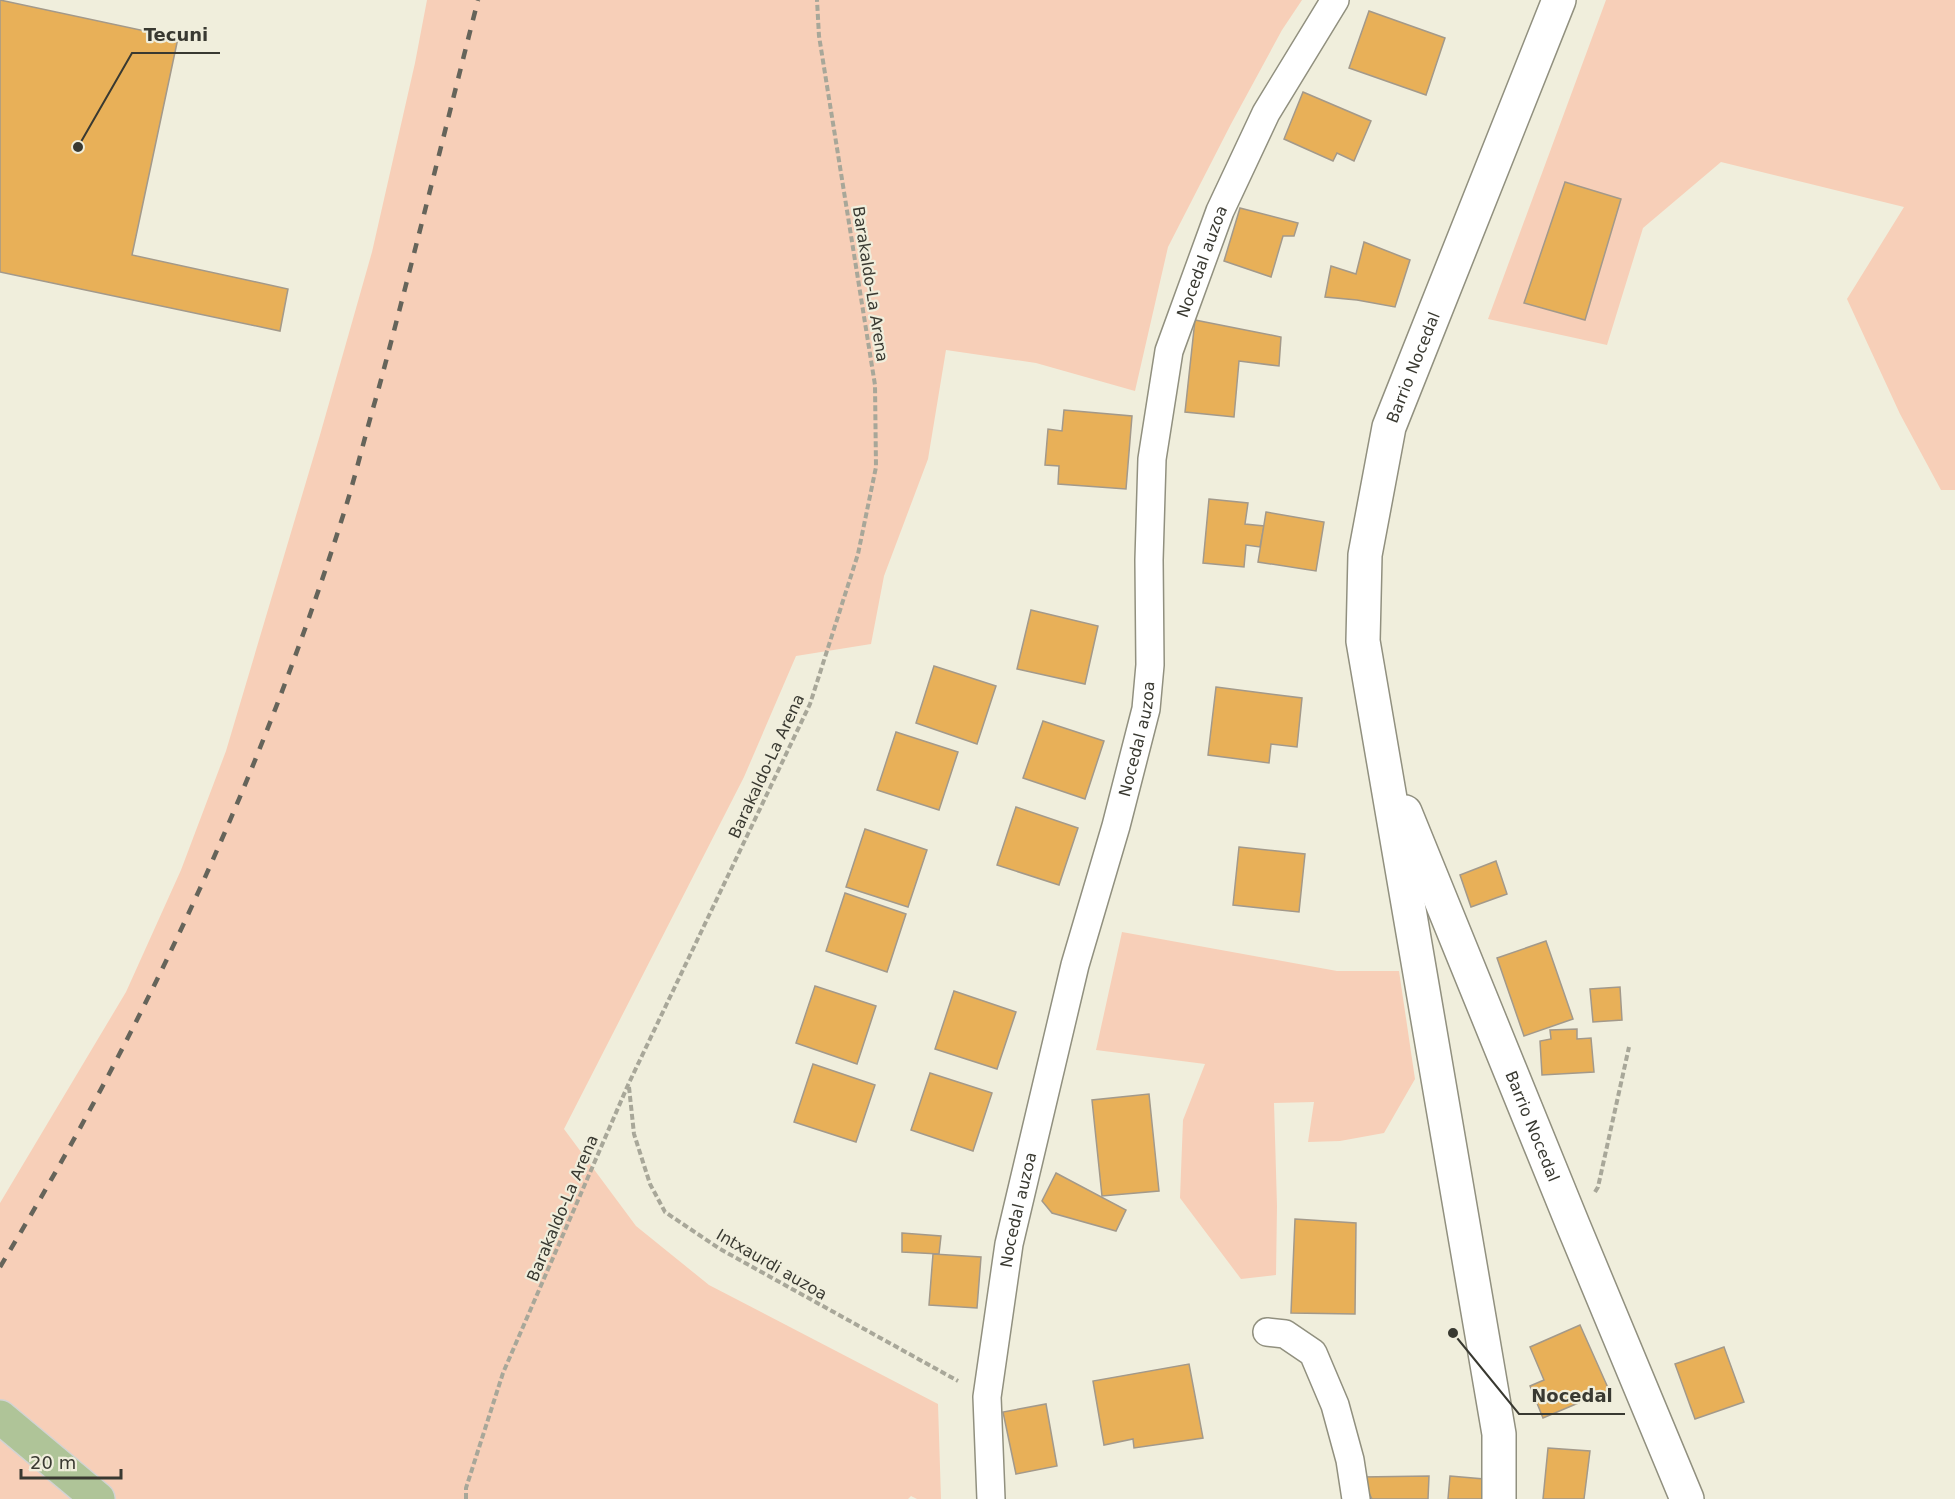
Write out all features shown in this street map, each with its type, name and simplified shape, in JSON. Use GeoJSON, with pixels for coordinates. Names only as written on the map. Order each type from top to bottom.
{"type":"FeatureCollection","features":[{"type":"Feature","properties":{"kind":"main road"},"geometry":{"type":"LineString","coordinates":[[0,1417],[98,1499]]}},
{"type":"Feature","properties":{"kind":"street","name":"Nocedal auzoa"},"geometry":{"type":"LineString","coordinates":[[991,1499],[987,1397],[1009,1244],[1043,1092],[1075,965],[1116,826],[1146,709],[1150,665],[1149,560],[1152,459],[1169,351],[1220,211],[1266,113],[1335,0]]}},
{"type":"Feature","properties":{"kind":"street","name":"Barrio Nocedal"},"geometry":{"type":"LineString","coordinates":[[1499,1499],[1499,1434],[1363,641],[1365,555],[1389,427],[1559,0]]}},
{"type":"Feature","properties":{"kind":"street","name":"Barrio Nocedal"},"geometry":{"type":"LineString","coordinates":[[1381,752],[1687,1499]]}},
{"type":"Feature","properties":{"kind":"street"},"geometry":{"type":"LineString","coordinates":[[1267,1332],[1285,1334],[1313,1353],[1335,1405],[1350,1460],[1356,1499]]}},
{"type":"Feature","properties":{"kind":"path","name":"Barakaldo-La Arena"},"geometry":{"type":"LineString","coordinates":[[466,1499],[466,1488],[503,1374],[628,1085],[810,704],[858,554],[876,467],[875,385],[819,36],[817,0]]}},
{"type":"Feature","properties":{"kind":"path"},"geometry":{"type":"LineString","coordinates":[[1573,1225],[1598,1187],[1629,1047]]}},
{"type":"Feature","properties":{"kind":"path","name":"Intxaurdi auzoa"},"geometry":{"type":"LineString","coordinates":[[628,1085],[634,1134],[650,1184],[665,1212],[720,1249],[987,1397]]}},
{"type":"Feature","properties":{"kind":"shaded area"},"geometry":{"type":"Polygon","coordinates":[[[427,0],[1302,0],[1282,30],[1231,124],[1168,247],[1135,391],[1036,363],[946,350],[928,459],[884,576],[871,644],[796,656],[744,777],[564,1129],[636,1226],[709,1285],[938,1404],[941,1499],[917,1499],[911,1496],[908,1499],[0,1499],[0,1203],[126,992],[181,870],[226,751],[372,252],[427,0]]]}},
{"type":"Feature","properties":{"kind":"shaded area"},"geometry":{"type":"Polygon","coordinates":[[[1606,0],[1955,0],[1955,490],[1941,490],[1900,414],[1847,299],[1904,207],[1721,162],[1643,228],[1607,345],[1488,319],[1606,0]]]}},
{"type":"Feature","properties":{"kind":"shaded area"},"geometry":{"type":"Polygon","coordinates":[[[1122,932],[1337,971],[1399,971],[1415,1079],[1384,1133],[1340,1141],[1308,1142],[1314,1102],[1274,1103],[1277,1206],[1276,1275],[1241,1279],[1180,1198],[1183,1120],[1205,1064],[1096,1050],[1122,932]]]}},
{"type":"Feature","properties":{"kind":"building"},"geometry":{"type":"Polygon","coordinates":[[[0,0],[178,38],[132,255],[288,289],[280,331],[0,272],[0,0]]]}},
{"type":"Feature","properties":{"kind":"building"},"geometry":{"type":"Polygon","coordinates":[[[1369,11],[1445,38],[1426,95],[1349,68],[1369,11]]]}},
{"type":"Feature","properties":{"kind":"building"},"geometry":{"type":"Polygon","coordinates":[[[1303,92],[1371,121],[1354,161],[1337,153],[1333,161],[1284,139],[1303,92]]]}},
{"type":"Feature","properties":{"kind":"building"},"geometry":{"type":"Polygon","coordinates":[[[1565,182],[1621,199],[1585,320],[1524,303],[1565,182]]]}},
{"type":"Feature","properties":{"kind":"building"},"geometry":{"type":"Polygon","coordinates":[[[1240,208],[1298,223],[1294,236],[1283,236],[1271,277],[1224,261],[1240,208]]]}},
{"type":"Feature","properties":{"kind":"building"},"geometry":{"type":"Polygon","coordinates":[[[1364,242],[1410,260],[1395,307],[1325,297],[1331,266],[1356,274],[1364,242]]]}},
{"type":"Feature","properties":{"kind":"building"},"geometry":{"type":"Polygon","coordinates":[[[1195,320],[1281,337],[1279,366],[1239,361],[1234,417],[1185,412],[1195,320]]]}},
{"type":"Feature","properties":{"kind":"building"},"geometry":{"type":"Polygon","coordinates":[[[1064,410],[1132,416],[1126,489],[1058,484],[1059,466],[1045,465],[1048,429],[1062,431],[1064,410]]]}},
{"type":"Feature","properties":{"kind":"building"},"geometry":{"type":"Polygon","coordinates":[[[1209,499],[1248,503],[1245,524],[1264,526],[1260,547],[1246,545],[1244,567],[1203,563],[1209,499]]]}},
{"type":"Feature","properties":{"kind":"building"},"geometry":{"type":"Polygon","coordinates":[[[1266,512],[1324,522],[1316,571],[1258,562],[1266,512]]]}},
{"type":"Feature","properties":{"kind":"building"},"geometry":{"type":"Polygon","coordinates":[[[1031,610],[1098,626],[1085,684],[1017,669],[1031,610]]]}},
{"type":"Feature","properties":{"kind":"building"},"geometry":{"type":"Polygon","coordinates":[[[934,666],[996,686],[977,744],[916,723],[934,666]]]}},
{"type":"Feature","properties":{"kind":"building"},"geometry":{"type":"Polygon","coordinates":[[[1216,687],[1302,698],[1297,747],[1271,744],[1269,763],[1208,755],[1216,687]]]}},
{"type":"Feature","properties":{"kind":"building"},"geometry":{"type":"Polygon","coordinates":[[[1043,721],[1104,741],[1085,799],[1023,778],[1043,721]]]}},
{"type":"Feature","properties":{"kind":"building"},"geometry":{"type":"Polygon","coordinates":[[[896,732],[958,752],[939,810],[877,790],[896,732]]]}},
{"type":"Feature","properties":{"kind":"building"},"geometry":{"type":"Polygon","coordinates":[[[1016,807],[1078,828],[1059,885],[997,865],[1016,807]]]}},
{"type":"Feature","properties":{"kind":"building"},"geometry":{"type":"Polygon","coordinates":[[[865,829],[927,850],[908,907],[846,887],[865,829]]]}},
{"type":"Feature","properties":{"kind":"building"},"geometry":{"type":"Polygon","coordinates":[[[1239,847],[1305,854],[1299,912],[1233,905],[1239,847]]]}},
{"type":"Feature","properties":{"kind":"building"},"geometry":{"type":"Polygon","coordinates":[[[1496,861],[1507,894],[1471,907],[1460,875],[1496,861]]]}},
{"type":"Feature","properties":{"kind":"building"},"geometry":{"type":"Polygon","coordinates":[[[845,893],[906,914],[887,972],[826,951],[845,893]]]}},
{"type":"Feature","properties":{"kind":"building"},"geometry":{"type":"Polygon","coordinates":[[[1546,941],[1573,1019],[1524,1036],[1497,958],[1546,941]]]}},
{"type":"Feature","properties":{"kind":"building"},"geometry":{"type":"Polygon","coordinates":[[[815,986],[876,1006],[857,1064],[796,1043],[815,986]]]}},
{"type":"Feature","properties":{"kind":"building"},"geometry":{"type":"Polygon","coordinates":[[[1620,987],[1622,1020],[1593,1022],[1590,989],[1620,987]]]}},
{"type":"Feature","properties":{"kind":"building"},"geometry":{"type":"Polygon","coordinates":[[[954,991],[1016,1012],[997,1069],[935,1049],[954,991]]]}},
{"type":"Feature","properties":{"kind":"building"},"geometry":{"type":"Polygon","coordinates":[[[1577,1029],[1577,1039],[1591,1038],[1594,1072],[1542,1075],[1540,1041],[1551,1039],[1550,1030],[1577,1029]]]}},
{"type":"Feature","properties":{"kind":"building"},"geometry":{"type":"Polygon","coordinates":[[[813,1064],[875,1085],[856,1142],[794,1122],[813,1064]]]}},
{"type":"Feature","properties":{"kind":"building"},"geometry":{"type":"Polygon","coordinates":[[[930,1073],[992,1093],[973,1151],[911,1130],[930,1073]]]}},
{"type":"Feature","properties":{"kind":"building"},"geometry":{"type":"Polygon","coordinates":[[[1149,1094],[1159,1191],[1102,1196],[1092,1100],[1149,1094]]]}},
{"type":"Feature","properties":{"kind":"building"},"geometry":{"type":"Polygon","coordinates":[[[1056,1173],[1126,1210],[1116,1231],[1052,1213],[1042,1201],[1056,1173]]]}},
{"type":"Feature","properties":{"kind":"building"},"geometry":{"type":"Polygon","coordinates":[[[1295,1219],[1356,1223],[1355,1314],[1291,1313],[1295,1219]]]}},
{"type":"Feature","properties":{"kind":"building"},"geometry":{"type":"Polygon","coordinates":[[[902,1233],[941,1236],[939,1254],[902,1252],[902,1233]]]}},
{"type":"Feature","properties":{"kind":"building"},"geometry":{"type":"Polygon","coordinates":[[[933,1254],[981,1257],[977,1308],[929,1305],[933,1254]]]}},
{"type":"Feature","properties":{"kind":"building"},"geometry":{"type":"Polygon","coordinates":[[[1580,1325],[1609,1390],[1543,1418],[1530,1386],[1544,1380],[1530,1347],[1580,1325]]]}},
{"type":"Feature","properties":{"kind":"building"},"geometry":{"type":"Polygon","coordinates":[[[1724,1347],[1744,1402],[1695,1419],[1675,1364],[1724,1347]]]}},
{"type":"Feature","properties":{"kind":"building"},"geometry":{"type":"Polygon","coordinates":[[[1189,1364],[1203,1438],[1134,1448],[1133,1439],[1104,1445],[1093,1381],[1189,1364]]]}},
{"type":"Feature","properties":{"kind":"building"},"geometry":{"type":"Polygon","coordinates":[[[1046,1404],[1057,1466],[1016,1474],[1003,1412],[1046,1404]]]}},
{"type":"Feature","properties":{"kind":"building"},"geometry":{"type":"Polygon","coordinates":[[[1548,1448],[1590,1451],[1584,1499],[1543,1499],[1548,1448]]]}},
{"type":"Feature","properties":{"kind":"building"},"geometry":{"type":"Polygon","coordinates":[[[1429,1476],[1428,1499],[1372,1499],[1361,1477],[1429,1476]]]}},
{"type":"Feature","properties":{"kind":"building"},"geometry":{"type":"Polygon","coordinates":[[[1450,1476],[1484,1479],[1482,1499],[1448,1499],[1450,1476]]]}},
{"type":"Feature","properties":{"kind":"railway"},"geometry":{"type":"LineString","coordinates":[[0,1267],[104,1084],[152,990],[239,800],[278,702],[314,603],[351,489],[404,293],[478,0]]}},
{"type":"Feature","properties":{"kind":"place","name":"Tecuni"},"geometry":{"type":"Point","coordinates":[78,147]}},
{"type":"Feature","properties":{"kind":"place","name":"Nocedal"},"geometry":{"type":"Point","coordinates":[1453,1333]}}]}
